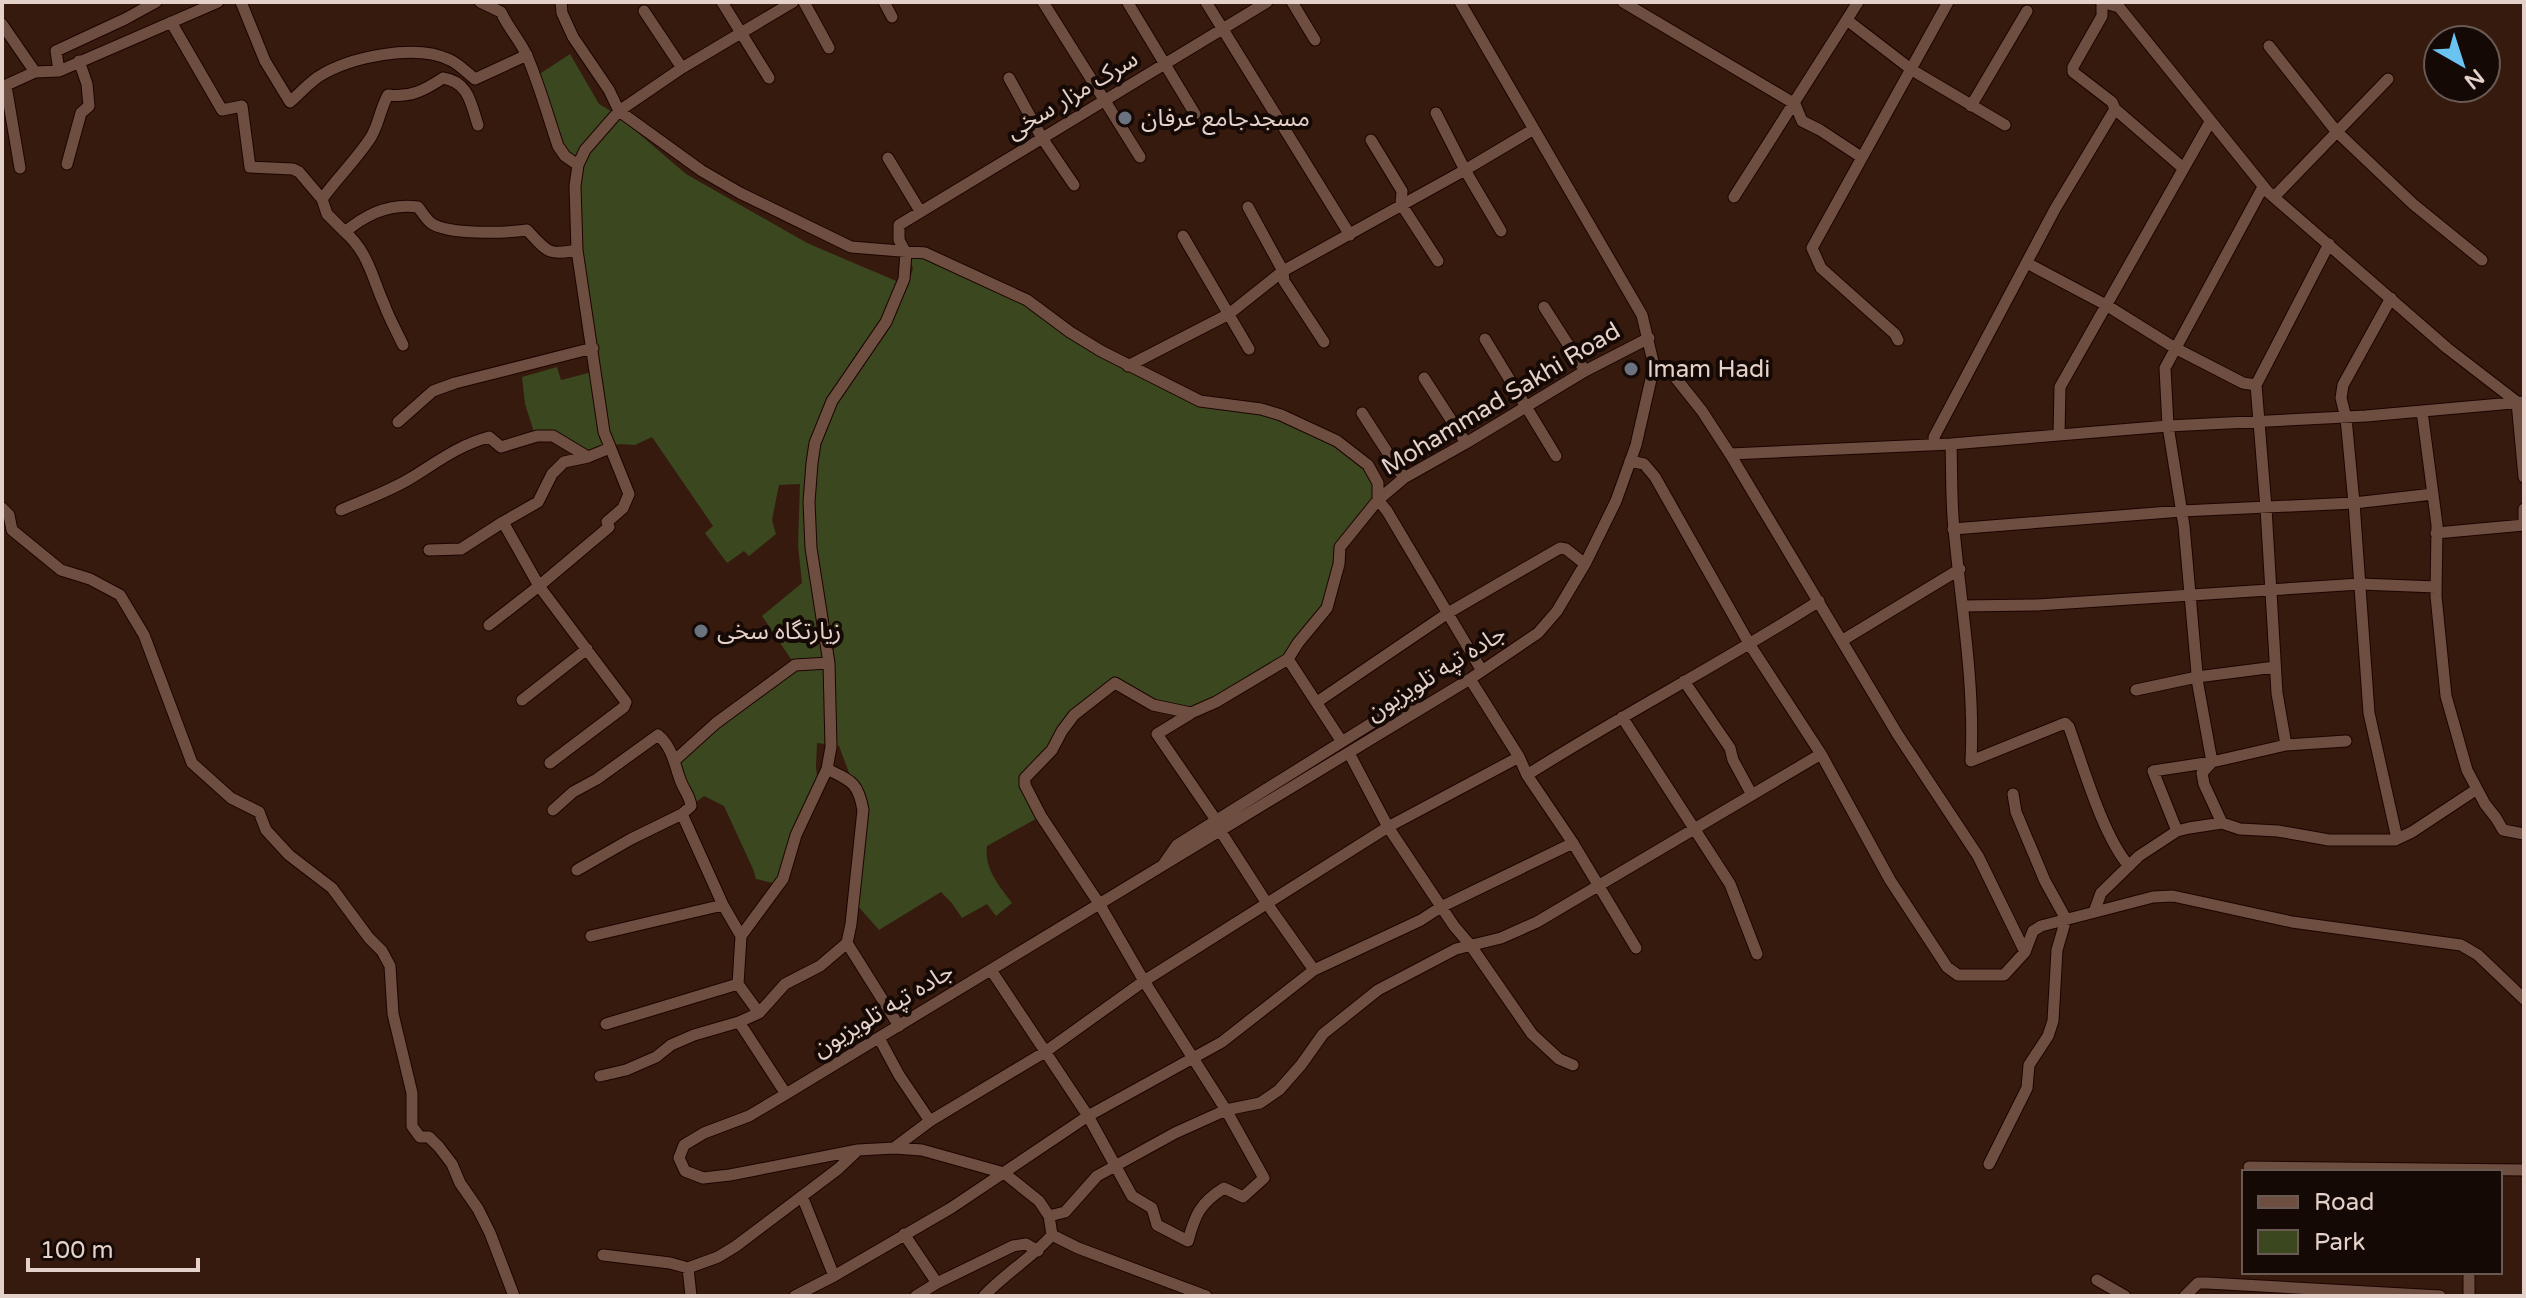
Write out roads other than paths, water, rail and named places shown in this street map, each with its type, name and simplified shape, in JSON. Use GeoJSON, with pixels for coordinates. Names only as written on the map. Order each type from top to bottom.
{"type":"FeatureCollection","features":[{"type":"Feature","properties":{"kind":"street"},"geometry":{"type":"LineString","coordinates":[[59,71],[56,51],[156,2]]}},
{"type":"Feature","properties":{"kind":"street"},"geometry":{"type":"LineString","coordinates":[[20,168],[4,87],[35,72],[59,71],[218,2]]}},
{"type":"Feature","properties":{"kind":"street"},"geometry":{"type":"LineString","coordinates":[[241,2],[265,61],[290,102],[319,77],[350,63],[397,53],[431,53],[453,61],[475,79],[527,55]]}},
{"type":"Feature","properties":{"kind":"street"},"geometry":{"type":"LineString","coordinates":[[480,2],[501,12],[507,28],[527,55],[558,146],[565,156],[578,165]]}},
{"type":"Feature","properties":{"kind":"street"},"geometry":{"type":"LineString","coordinates":[[561,2],[562,13],[573,37],[609,90],[619,111],[702,171],[740,193],[851,247],[925,253],[1027,300],[1070,332],[1128,366],[1200,401],[1261,409],[1337,441],[1368,465],[1378,483],[1378,500],[1482,671]]}},
{"type":"Feature","properties":{"kind":"street"},"geometry":{"type":"LineString","coordinates":[[722,2],[769,78]]}},
{"type":"Feature","properties":{"kind":"street"},"geometry":{"type":"LineString","coordinates":[[489,625],[609,527],[607,522],[623,508],[629,494],[604,432],[577,250],[575,186],[578,165],[585,150],[619,111],[682,68],[793,2]]}},
{"type":"Feature","properties":{"kind":"street"},"geometry":{"type":"LineString","coordinates":[[804,2],[829,48]]}},
{"type":"Feature","properties":{"kind":"street"},"geometry":{"type":"LineString","coordinates":[[884,2],[892,17]]}},
{"type":"Feature","properties":{"kind":"street"},"geometry":{"type":"LineString","coordinates":[[1043,2],[1140,157]]}},
{"type":"Feature","properties":{"kind":"street"},"geometry":{"type":"LineString","coordinates":[[1206,2],[1350,235]]}},
{"type":"Feature","properties":{"kind":"street","name":"سرک مزار سخی"},"geometry":{"type":"LineString","coordinates":[[906,253],[899,240],[899,225],[1267,2]]}},
{"type":"Feature","properties":{"kind":"street"},"geometry":{"type":"LineString","coordinates":[[1292,2],[1315,40]]}},
{"type":"Feature","properties":{"kind":"street","name":"جاده تپه تلویزیون"},"geometry":{"type":"LineString","coordinates":[[858,1150],[703,1178],[685,1171],[679,1158],[684,1145],[704,1133],[749,1116],[1160,868],[1219,826],[1349,753],[1470,679],[1538,633],[1557,611],[1585,564],[1616,501],[1636,445],[1654,366],[1649,338],[1642,315],[1460,2]]}},
{"type":"Feature","properties":{"kind":"street"},"geometry":{"type":"LineString","coordinates":[[1623,2],[1795,104],[1802,121],[1861,157]]}},
{"type":"Feature","properties":{"kind":"street"},"geometry":{"type":"LineString","coordinates":[[1734,197],[1858,2]]}},
{"type":"Feature","properties":{"kind":"street"},"geometry":{"type":"LineString","coordinates":[[1898,340],[1821,268],[1812,248],[1948,2]]}},
{"type":"Feature","properties":{"kind":"street"},"geometry":{"type":"LineString","coordinates":[[1128,3],[1195,114]]}},
{"type":"Feature","properties":{"kind":"street"},"geometry":{"type":"LineString","coordinates":[[2183,168],[2115,109],[2112,102],[2073,72],[2102,16],[2102,3],[2119,7],[2263,187],[2447,348],[2521,402]]}},
{"type":"Feature","properties":{"kind":"street"},"geometry":{"type":"LineString","coordinates":[[644,11],[682,68]]}},
{"type":"Feature","properties":{"kind":"street"},"geometry":{"type":"LineString","coordinates":[[1971,106],[2027,11]]}},
{"type":"Feature","properties":{"kind":"street"},"geometry":{"type":"LineString","coordinates":[[1847,20],[1912,70],[2005,125]]}},
{"type":"Feature","properties":{"kind":"street"},"geometry":{"type":"LineString","coordinates":[[171,22],[222,110],[242,106],[250,167],[299,172],[322,199],[327,214],[358,244],[403,345]]}},
{"type":"Feature","properties":{"kind":"street"},"geometry":{"type":"LineString","coordinates":[[2,24],[35,72]]}},
{"type":"Feature","properties":{"kind":"street"},"geometry":{"type":"LineString","coordinates":[[2269,46],[2336,131],[2413,204],[2482,260]]}},
{"type":"Feature","properties":{"kind":"street"},"geometry":{"type":"LineString","coordinates":[[67,164],[81,113],[89,106],[87,84],[79,61]]}},
{"type":"Feature","properties":{"kind":"street"},"geometry":{"type":"LineString","coordinates":[[322,199],[369,140],[388,95],[402,97],[424,90],[443,78],[455,80],[467,93],[478,125]]}},
{"type":"Feature","properties":{"kind":"street"},"geometry":{"type":"LineString","coordinates":[[1009,78],[1042,138],[1074,185]]}},
{"type":"Feature","properties":{"kind":"street"},"geometry":{"type":"LineString","coordinates":[[2274,197],[2388,79]]}},
{"type":"Feature","properties":{"kind":"street"},"geometry":{"type":"LineString","coordinates":[[1935,444],[1934,437],[2027,263],[2084,158],[2115,109]]}},
{"type":"Feature","properties":{"kind":"street"},"geometry":{"type":"LineString","coordinates":[[1436,113],[1501,231]]}},
{"type":"Feature","properties":{"kind":"street"},"geometry":{"type":"LineString","coordinates":[[2059,435],[2060,387],[2210,122]]}},
{"type":"Feature","properties":{"kind":"street"},"geometry":{"type":"LineString","coordinates":[[1128,366],[1229,314],[1283,271],[1534,129]]}},
{"type":"Feature","properties":{"kind":"street"},"geometry":{"type":"LineString","coordinates":[[1371,140],[1402,191],[1401,204],[1438,261]]}},
{"type":"Feature","properties":{"kind":"street"},"geometry":{"type":"LineString","coordinates":[[888,158],[920,211]]}},
{"type":"Feature","properties":{"kind":"street"},"geometry":{"type":"LineString","coordinates":[[2212,762],[2197,677],[2182,511],[2168,426],[2165,368],[2263,187]]}},
{"type":"Feature","properties":{"kind":"street"},"geometry":{"type":"LineString","coordinates":[[345,232],[372,212],[405,205],[418,207],[429,222],[446,231],[506,233],[527,230],[548,252],[561,254],[577,250]]}},
{"type":"Feature","properties":{"kind":"street"},"geometry":{"type":"LineString","coordinates":[[1248,207],[1283,271],[1284,281],[1324,342]]}},
{"type":"Feature","properties":{"kind":"street"},"geometry":{"type":"LineString","coordinates":[[1183,236],[1249,349]]}},
{"type":"Feature","properties":{"kind":"street"},"geometry":{"type":"LineString","coordinates":[[2286,745],[2275,667],[2256,385],[2329,244]]}},
{"type":"Feature","properties":{"kind":"street"},"geometry":{"type":"LineString","coordinates":[[759,1013],[738,984],[741,936],[783,879],[796,835],[827,769],[831,747],[829,663],[811,548],[809,502],[815,443],[832,401],[886,322],[904,279],[906,253]]}},
{"type":"Feature","properties":{"kind":"street"},"geometry":{"type":"LineString","coordinates":[[2027,263],[2106,305],[2175,348],[2243,383],[2256,385]]}},
{"type":"Feature","properties":{"kind":"street"},"geometry":{"type":"LineString","coordinates":[[2391,298],[2343,385],[2341,398],[2346,418],[2354,503],[2369,713],[2395,840]]}},
{"type":"Feature","properties":{"kind":"street"},"geometry":{"type":"LineString","coordinates":[[1544,307],[1585,371]]}},
{"type":"Feature","properties":{"kind":"street","name":"Mohammad Sakhi Road"},"geometry":{"type":"LineString","coordinates":[[1288,659],[1327,608],[1339,564],[1340,547],[1378,500],[1404,478],[1585,371],[1649,338]]}},
{"type":"Feature","properties":{"kind":"street"},"geometry":{"type":"LineString","coordinates":[[1485,339],[1556,456]]}},
{"type":"Feature","properties":{"kind":"street"},"geometry":{"type":"LineString","coordinates":[[398,422],[433,391],[593,348]]}},
{"type":"Feature","properties":{"kind":"street"},"geometry":{"type":"LineString","coordinates":[[1654,366],[1667,367],[1674,374],[1730,454],[1898,735],[1978,856],[2025,952]]}},
{"type":"Feature","properties":{"kind":"street"},"geometry":{"type":"LineString","coordinates":[[1424,378],[1466,443]]}},
{"type":"Feature","properties":{"kind":"street"},"geometry":{"type":"LineString","coordinates":[[1730,454],[1951,444],[2168,426],[2346,418],[2521,402]]}},
{"type":"Feature","properties":{"kind":"street"},"geometry":{"type":"LineString","coordinates":[[2521,402],[2524,477]]}},
{"type":"Feature","properties":{"kind":"street"},"geometry":{"type":"LineString","coordinates":[[2422,411],[2433,494],[2436,587],[2446,696],[2460,749],[2477,789],[2503,830],[2524,834]]}},
{"type":"Feature","properties":{"kind":"street"},"geometry":{"type":"LineString","coordinates":[[1362,413],[1404,478]]}},
{"type":"Feature","properties":{"kind":"street"},"geometry":{"type":"LineString","coordinates":[[341,510],[410,479],[463,446],[489,437],[501,447],[537,436],[553,436],[588,457]]}},
{"type":"Feature","properties":{"kind":"street"},"geometry":{"type":"LineString","coordinates":[[1951,444],[1953,529],[1960,569],[1973,722],[1971,761],[2065,723],[2119,855],[2129,866]]}},
{"type":"Feature","properties":{"kind":"street"},"geometry":{"type":"LineString","coordinates":[[429,550],[461,549],[538,502],[552,474],[564,462],[610,448]]}},
{"type":"Feature","properties":{"kind":"street"},"geometry":{"type":"LineString","coordinates":[[1630,461],[1644,464],[1655,477],[1750,645],[1821,754],[1890,880],[1947,967],[1958,975],[2004,975],[2025,952],[2033,931],[2041,926],[2153,897],[2173,896],[2292,922],[2461,945],[2478,955],[2524,999]]}},
{"type":"Feature","properties":{"kind":"street"},"geometry":{"type":"LineString","coordinates":[[1953,529],[2182,511],[2354,503],[2433,494]]}},
{"type":"Feature","properties":{"kind":"street"},"geometry":{"type":"LineString","coordinates":[[2,508],[9,515],[12,530],[61,570],[90,579],[120,595],[135,615],[144,635],[192,763],[231,798],[259,812],[266,830],[289,855],[332,888],[382,951],[390,966],[393,1014],[412,1093],[412,1126],[420,1137],[429,1137],[452,1164],[490,1233],[514,1296]]}},
{"type":"Feature","properties":{"kind":"street"},"geometry":{"type":"LineString","coordinates":[[2436,533],[2524,525],[2524,509]]}},
{"type":"Feature","properties":{"kind":"street"},"geometry":{"type":"LineString","coordinates":[[503,522],[539,586],[626,702],[624,707],[550,763]]}},
{"type":"Feature","properties":{"kind":"street"},"geometry":{"type":"LineString","coordinates":[[1317,702],[1448,613],[1560,548],[1585,564]]}},
{"type":"Feature","properties":{"kind":"street"},"geometry":{"type":"LineString","coordinates":[[1843,640],[1960,569]]}},
{"type":"Feature","properties":{"kind":"street"},"geometry":{"type":"LineString","coordinates":[[1963,606],[2037,605],[2360,584],[2436,587]]}},
{"type":"Feature","properties":{"kind":"street"},"geometry":{"type":"LineString","coordinates":[[1527,775],[1750,645],[1819,601]]}},
{"type":"Feature","properties":{"kind":"street"},"geometry":{"type":"LineString","coordinates":[[522,700],[587,649]]}},
{"type":"Feature","properties":{"kind":"street"},"geometry":{"type":"LineString","coordinates":[[1314,970],[1157,734],[1288,659],[1342,742]]}},
{"type":"Feature","properties":{"kind":"street"},"geometry":{"type":"LineString","coordinates":[[675,760],[716,723],[795,665],[829,663]]}},
{"type":"Feature","properties":{"kind":"street"},"geometry":{"type":"LineString","coordinates":[[2136,690],[2197,677],[2275,667]]}},
{"type":"Feature","properties":{"kind":"street"},"geometry":{"type":"LineString","coordinates":[[1470,679],[1636,948]]}},
{"type":"Feature","properties":{"kind":"street"},"geometry":{"type":"LineString","coordinates":[[1684,681],[1730,748],[1752,795]]}},
{"type":"Feature","properties":{"kind":"street"},"geometry":{"type":"LineString","coordinates":[[991,970],[1088,1116],[1132,1196],[1152,1208],[1157,1225],[1188,1241],[1196,1212],[1213,1194],[1224,1188],[1243,1197],[1264,1178],[1226,1110],[1100,905],[1041,816],[1025,785],[1025,778],[1052,750],[1074,715],[1115,683],[1153,705],[1191,713]]}},
{"type":"Feature","properties":{"kind":"street"},"geometry":{"type":"LineString","coordinates":[[1219,826],[1396,708],[1422,709]]}},
{"type":"Feature","properties":{"kind":"street"},"geometry":{"type":"LineString","coordinates":[[1622,717],[1730,884],[1757,954]]}},
{"type":"Feature","properties":{"kind":"street"},"geometry":{"type":"LineString","coordinates":[[553,810],[573,792],[597,779],[658,735],[667,743],[691,806],[682,814],[577,870]]}},
{"type":"Feature","properties":{"kind":"street"},"geometry":{"type":"LineString","coordinates":[[2177,831],[2153,771],[2212,762],[2286,745],[2346,741]]}},
{"type":"Feature","properties":{"kind":"street"},"geometry":{"type":"LineString","coordinates":[[1349,753],[1388,827],[1532,1034],[1559,1059],[1573,1065]]}},
{"type":"Feature","properties":{"kind":"street"},"geometry":{"type":"LineString","coordinates":[[1049,1216],[1065,1212],[1097,1176],[1175,1133],[1226,1110],[1260,1103],[1279,1090],[1323,1034],[1378,990],[1456,949],[1501,938],[1537,922],[1821,754]]}},
{"type":"Feature","properties":{"kind":"street"},"geometry":{"type":"LineString","coordinates":[[894,1148],[930,1121],[1045,1052],[1144,981],[1388,827],[1519,757]]}},
{"type":"Feature","properties":{"kind":"street"},"geometry":{"type":"LineString","coordinates":[[2212,762],[2202,773],[2222,823]]}},
{"type":"Feature","properties":{"kind":"street"},"geometry":{"type":"LineString","coordinates":[[600,1076],[636,1066],[694,1035],[759,1013],[785,984],[820,966],[847,943],[863,810],[853,782],[827,769]]}},
{"type":"Feature","properties":{"kind":"street"},"geometry":{"type":"LineString","coordinates":[[2094,912],[2101,893],[2139,856],[2177,831],[2222,823],[2240,829],[2278,831],[2329,840],[2395,840],[2477,789]]}},
{"type":"Feature","properties":{"kind":"street"},"geometry":{"type":"LineString","coordinates":[[1989,1164],[2027,1088],[2029,1065],[2048,1036],[2053,1021],[2057,950],[2066,919],[2040,869],[2016,812],[2013,794]]}},
{"type":"Feature","properties":{"kind":"street"},"geometry":{"type":"LineString","coordinates":[[682,814],[723,905],[741,936]]}},
{"type":"Feature","properties":{"kind":"street"},"geometry":{"type":"LineString","coordinates":[[795,1296],[951,1208],[1088,1116],[1222,1042],[1314,970],[1573,843]]}},
{"type":"Feature","properties":{"kind":"street"},"geometry":{"type":"LineString","coordinates":[[591,936],[723,905]]}},
{"type":"Feature","properties":{"kind":"street"},"geometry":{"type":"LineString","coordinates":[[847,943],[899,1026]]}},
{"type":"Feature","properties":{"kind":"street"},"geometry":{"type":"LineString","coordinates":[[606,1024],[738,984]]}},
{"type":"Feature","properties":{"kind":"street"},"geometry":{"type":"LineString","coordinates":[[739,1022],[786,1094]]}},
{"type":"Feature","properties":{"kind":"street"},"geometry":{"type":"LineString","coordinates":[[879,1038],[930,1121]]}},
{"type":"Feature","properties":{"kind":"street"},"geometry":{"type":"LineString","coordinates":[[603,1255],[688,1268],[736,1246],[838,1169],[858,1150],[922,1150],[1004,1173],[1039,1201],[1049,1216],[1052,1235],[1038,1251],[1000,1279],[984,1296]]}},
{"type":"Feature","properties":{"kind":"street"},"geometry":{"type":"LineString","coordinates":[[2249,1167],[2524,1170]]}},
{"type":"Feature","properties":{"kind":"street"},"geometry":{"type":"LineString","coordinates":[[802,1196],[834,1276]]}},
{"type":"Feature","properties":{"kind":"street"},"geometry":{"type":"LineString","coordinates":[[904,1234],[937,1283]]}},
{"type":"Feature","properties":{"kind":"street"},"geometry":{"type":"LineString","coordinates":[[1052,1235],[1078,1248],[1206,1296]]}},
{"type":"Feature","properties":{"kind":"street"},"geometry":{"type":"LineString","coordinates":[[916,1296],[1013,1246],[1026,1244],[1038,1251]]}},
{"type":"Feature","properties":{"kind":"street"},"geometry":{"type":"LineString","coordinates":[[688,1268],[691,1296]]}},
{"type":"Feature","properties":{"kind":"street"},"geometry":{"type":"LineString","coordinates":[[2469,1274],[2469,1296]]}},
{"type":"Feature","properties":{"kind":"street"},"geometry":{"type":"LineString","coordinates":[[2097,1280],[2125,1296]]}},
{"type":"Feature","properties":{"kind":"street"},"geometry":{"type":"LineString","coordinates":[[2185,1296],[2198,1283],[2207,1283],[2440,1296]]}},
{"type":"Feature","properties":{"kind":"place","name":"مسجدجامع عرفان"},"geometry":{"type":"Point","coordinates":[1125,118]}},
{"type":"Feature","properties":{"kind":"place","name":"Imam Hadi"},"geometry":{"type":"Point","coordinates":[1631,369]}},
{"type":"Feature","properties":{"kind":"place","name":"زیارتگاه سخی"},"geometry":{"type":"Point","coordinates":[701,631]}}]}
